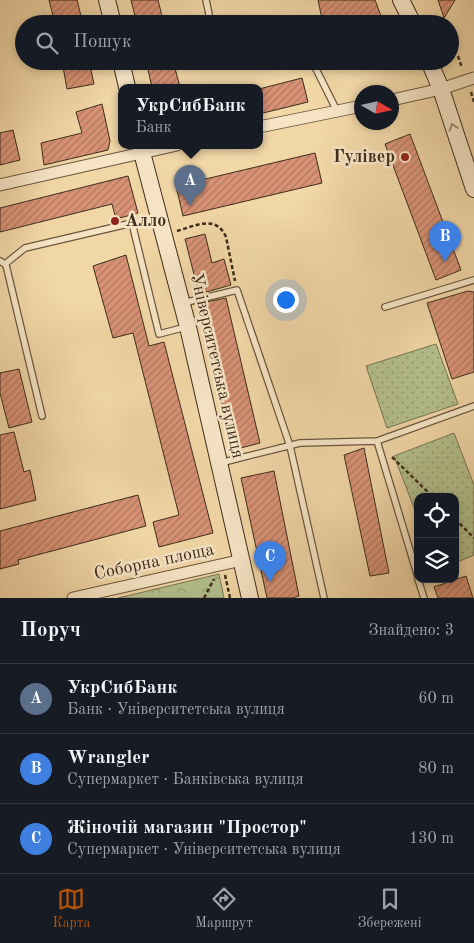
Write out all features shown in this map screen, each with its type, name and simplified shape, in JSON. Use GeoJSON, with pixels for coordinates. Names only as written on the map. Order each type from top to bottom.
{"type":"FeatureCollection","features":[{"type":"Feature","properties":{"kind":"street"},"geometry":{"type":"LineString","coordinates":[[107,0],[111,15]]}},
{"type":"Feature","properties":{"kind":"street"},"geometry":{"type":"LineString","coordinates":[[401,0],[408,15]]}},
{"type":"Feature","properties":{"kind":"street"},"geometry":{"type":"LineString","coordinates":[[123,70],[126,84]]}},
{"type":"Feature","properties":{"kind":"street"},"geometry":{"type":"LineString","coordinates":[[433,70],[474,189]]}},
{"type":"Feature","properties":{"kind":"street"},"geometry":{"type":"LineString","coordinates":[[399,98],[441,89],[474,78]]}},
{"type":"Feature","properties":{"kind":"street"},"geometry":{"type":"LineString","coordinates":[[263,126],[354,108]]}},
{"type":"Feature","properties":{"kind":"street"},"geometry":{"type":"LineString","coordinates":[[0,185],[137,149]]}},
{"type":"Feature","properties":{"kind":"street","name":"Університетська вулиця"},"geometry":{"type":"LineString","coordinates":[[141,149],[188,327],[250,598]]}},
{"type":"Feature","properties":{"kind":"street","name":"Соборна площа"},"geometry":{"type":"LineString","coordinates":[[73,598],[242,560]]}},
{"type":"Feature","properties":{"kind":"lane"},"geometry":{"type":"LineString","coordinates":[[206,0],[209,15]]}},
{"type":"Feature","properties":{"kind":"lane"},"geometry":{"type":"LineString","coordinates":[[316,70],[337,111]]}},
{"type":"Feature","properties":{"kind":"lane"},"geometry":{"type":"LineString","coordinates":[[42,416],[2,263],[25,248],[132,223],[159,334],[188,327]]}},
{"type":"Feature","properties":{"kind":"lane"},"geometry":{"type":"LineString","coordinates":[[385,307],[474,280]]}},
{"type":"Feature","properties":{"kind":"lane"},"geometry":{"type":"LineString","coordinates":[[182,303],[236,290],[290,446],[324,598]]}},
{"type":"Feature","properties":{"kind":"lane"},"geometry":{"type":"LineString","coordinates":[[218,464],[300,443],[377,441],[474,406]]}},
{"type":"Feature","properties":{"kind":"lane"},"geometry":{"type":"LineString","coordinates":[[377,441],[414,565]]}},
{"type":"Feature","properties":{"kind":"lane"},"geometry":{"type":"LineString","coordinates":[[420,583],[424,598]]}},
{"type":"Feature","properties":{"kind":"path"},"geometry":{"type":"LineString","coordinates":[[164,234],[207,223],[215,224],[223,230],[226,236],[236,290]]}},
{"type":"Feature","properties":{"kind":"path"},"geometry":{"type":"LineString","coordinates":[[377,441],[429,493]]}},
{"type":"Feature","properties":{"kind":"path"},"geometry":{"type":"LineString","coordinates":[[459,523],[474,538]]}},
{"type":"Feature","properties":{"kind":"path"},"geometry":{"type":"LineString","coordinates":[[204,598],[222,565]]}},
{"type":"Feature","properties":{"kind":"path"},"geometry":{"type":"LineString","coordinates":[[222,565],[230,598]]}},
{"type":"Feature","properties":{"kind":"green space"},"geometry":{"type":"Polygon","coordinates":[[[436,344],[458,404],[387,428],[366,366],[436,344]]]}},
{"type":"Feature","properties":{"kind":"green space"},"geometry":{"type":"Polygon","coordinates":[[[454,433],[474,485],[474,555],[459,561],[459,493],[414,493],[414,508],[394,456],[454,433]]]}},
{"type":"Feature","properties":{"kind":"green space"},"geometry":{"type":"Polygon","coordinates":[[[219,574],[224,598],[118,598],[219,574]]]}},
{"type":"Feature","properties":{"kind":"building"},"geometry":{"type":"Polygon","coordinates":[[[49,0],[77,0],[81,15],[53,15],[49,0]]]}},
{"type":"Feature","properties":{"kind":"building"},"geometry":{"type":"Polygon","coordinates":[[[131,0],[158,0],[162,15],[135,15],[131,0]]]}},
{"type":"Feature","properties":{"kind":"building"},"geometry":{"type":"Polygon","coordinates":[[[318,0],[375,0],[381,15],[321,15],[318,0]]]}},
{"type":"Feature","properties":{"kind":"building"},"geometry":{"type":"Polygon","coordinates":[[[438,0],[455,0],[446,15],[443,15],[438,0]]]}},
{"type":"Feature","properties":{"kind":"building"},"geometry":{"type":"Polygon","coordinates":[[[64,70],[91,70],[94,84],[67,89],[64,70]]]}},
{"type":"Feature","properties":{"kind":"building"},"geometry":{"type":"Polygon","coordinates":[[[148,70],[175,70],[179,84],[151,84],[148,70]]]}},
{"type":"Feature","properties":{"kind":"building"},"geometry":{"type":"Polygon","coordinates":[[[302,78],[308,102],[263,113],[263,88],[302,78]]]}},
{"type":"Feature","properties":{"kind":"building"},"geometry":{"type":"Polygon","coordinates":[[[102,104],[110,141],[108,150],[44,165],[41,143],[82,133],[76,112],[102,104]]]}},
{"type":"Feature","properties":{"kind":"building"},"geometry":{"type":"Polygon","coordinates":[[[13,130],[20,160],[0,165],[0,133],[13,130]]]}},
{"type":"Feature","properties":{"kind":"building"},"geometry":{"type":"Polygon","coordinates":[[[410,134],[461,270],[436,280],[385,144],[410,134]]]}},
{"type":"Feature","properties":{"kind":"building"},"geometry":{"type":"Polygon","coordinates":[[[315,153],[322,183],[183,216],[176,186],[315,153]]]}},
{"type":"Feature","properties":{"kind":"building"},"geometry":{"type":"Polygon","coordinates":[[[128,176],[138,213],[116,219],[112,204],[0,232],[0,208],[128,176]]]}},
{"type":"Feature","properties":{"kind":"building"},"geometry":{"type":"Polygon","coordinates":[[[205,234],[212,263],[224,259],[231,285],[199,294],[185,239],[205,234]]]}},
{"type":"Feature","properties":{"kind":"building"},"geometry":{"type":"Polygon","coordinates":[[[126,255],[149,346],[164,342],[213,533],[159,547],[153,522],[179,515],[133,333],[113,338],[93,266],[126,255]]]}},
{"type":"Feature","properties":{"kind":"building"},"geometry":{"type":"Polygon","coordinates":[[[468,291],[474,292],[474,372],[452,379],[427,303],[468,291]]]}},
{"type":"Feature","properties":{"kind":"building"},"geometry":{"type":"Polygon","coordinates":[[[226,298],[260,443],[233,450],[199,307],[202,306],[201,303],[226,298]]]}},
{"type":"Feature","properties":{"kind":"building"},"geometry":{"type":"Polygon","coordinates":[[[19,369],[32,422],[9,428],[0,393],[0,373],[19,369]]]}},
{"type":"Feature","properties":{"kind":"building"},"geometry":{"type":"Polygon","coordinates":[[[14,432],[24,472],[30,470],[36,500],[0,509],[0,435],[14,432]]]}},
{"type":"Feature","properties":{"kind":"building"},"geometry":{"type":"Polygon","coordinates":[[[364,448],[389,573],[370,576],[344,455],[364,448]]]}},
{"type":"Feature","properties":{"kind":"building"},"geometry":{"type":"Polygon","coordinates":[[[274,471],[299,596],[292,598],[267,598],[241,478],[274,471]]]}},
{"type":"Feature","properties":{"kind":"building"},"geometry":{"type":"Polygon","coordinates":[[[138,495],[146,526],[18,560],[19,564],[0,569],[0,531],[138,495]]]}},
{"type":"Feature","properties":{"kind":"building"},"geometry":{"type":"Polygon","coordinates":[[[466,576],[473,598],[438,598],[434,587],[446,583],[459,583],[459,578],[466,576]]]}},
{"type":"Feature","properties":{"kind":"place","name":"Гулівер"},"geometry":{"type":"Point","coordinates":[405,157]}},
{"type":"Feature","properties":{"kind":"place","name":"УкрСибБанк"},"geometry":{"type":"Point","coordinates":[190,206]}},
{"type":"Feature","properties":{"kind":"place","name":"Алло"},"geometry":{"type":"Point","coordinates":[115,221]}},
{"type":"Feature","properties":{"kind":"place","name":"Wrangler"},"geometry":{"type":"Point","coordinates":[445,262]}},
{"type":"Feature","properties":{"kind":"place","name":"Жіночій магазин \"Простор\""},"geometry":{"type":"Point","coordinates":[270,582]}}]}
